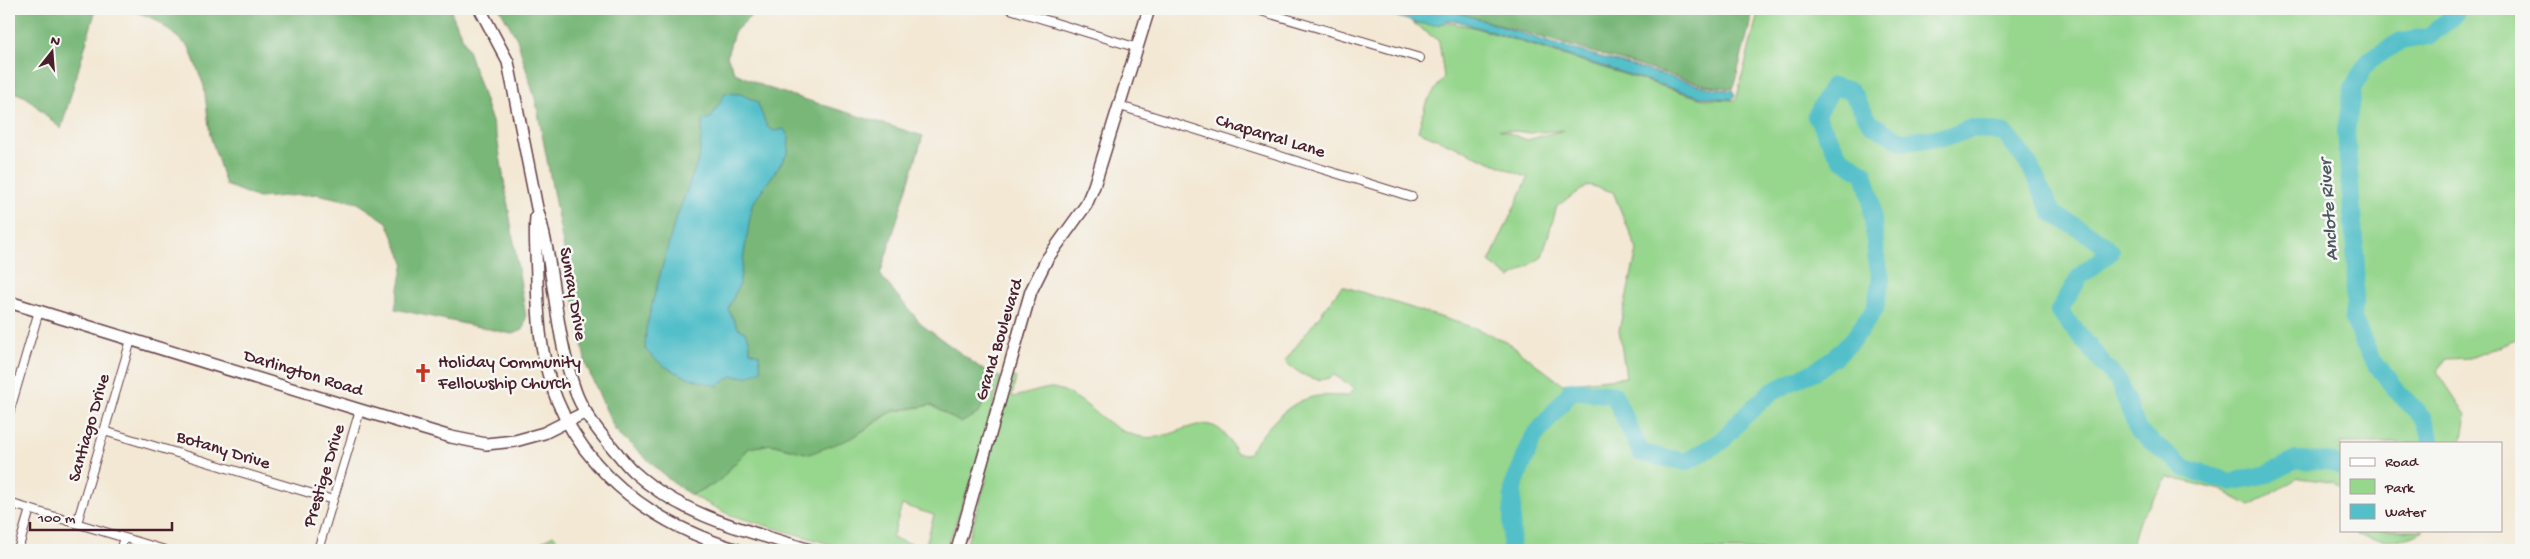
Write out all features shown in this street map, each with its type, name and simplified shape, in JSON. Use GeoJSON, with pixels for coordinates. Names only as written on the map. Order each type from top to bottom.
{"type":"FeatureCollection","features":[{"type":"Feature","properties":{"kind":"street","name":"Sunray Drive"},"geometry":{"type":"LineString","coordinates":[[480,9],[508,62],[545,242],[558,320],[574,390],[586,412],[597,430],[634,472],[677,503],[718,522],[810,550]]}},
{"type":"Feature","properties":{"kind":"street"},"geometry":{"type":"LineString","coordinates":[[1010,9],[1138,48]]}},
{"type":"Feature","properties":{"kind":"street","name":"Grand Boulevard"},"geometry":{"type":"LineString","coordinates":[[957,550],[1030,291],[1047,259],[1086,205],[1120,106],[1149,9]]}},
{"type":"Feature","properties":{"kind":"street"},"geometry":{"type":"LineString","coordinates":[[1254,9],[1420,58]]}},
{"type":"Feature","properties":{"kind":"street","name":"Chaparral Lane"},"geometry":{"type":"LineString","coordinates":[[1120,106],[1412,196]]}},
{"type":"Feature","properties":{"kind":"street","name":"Sunray Drive"},"geometry":{"type":"LineString","coordinates":[[537,208],[536,244],[542,347],[553,390],[582,445],[605,475],[652,513],[688,533],[738,550]]}},
{"type":"Feature","properties":{"kind":"street","name":"Darlington Road"},"geometry":{"type":"LineString","coordinates":[[9,302],[360,410],[451,437],[486,444],[516,441],[544,433],[586,412]]}},
{"type":"Feature","properties":{"kind":"street"},"geometry":{"type":"LineString","coordinates":[[9,413],[39,311]]}},
{"type":"Feature","properties":{"kind":"street","name":"Santiago Drive"},"geometry":{"type":"LineString","coordinates":[[77,524],[131,340]]}},
{"type":"Feature","properties":{"kind":"street","name":"Prestige Drive"},"geometry":{"type":"LineString","coordinates":[[318,550],[360,410]]}},
{"type":"Feature","properties":{"kind":"street","name":"Botany Drive"},"geometry":{"type":"LineString","coordinates":[[104,431],[333,500]]}},
{"type":"Feature","properties":{"kind":"street"},"geometry":{"type":"LineString","coordinates":[[9,503],[165,550]]}},
{"type":"Feature","properties":{"kind":"street"},"geometry":{"type":"LineString","coordinates":[[18,550],[30,509]]}},
{"type":"Feature","properties":{"kind":"street"},"geometry":{"type":"LineString","coordinates":[[120,550],[124,538]]}},
{"type":"Feature","properties":{"kind":"green space"},"geometry":{"type":"Polygon","coordinates":[[[9,9],[96,9],[61,129],[26,97],[9,90],[9,9]]]}},
{"type":"Feature","properties":{"kind":"green space"},"geometry":{"type":"Polygon","coordinates":[[[128,9],[450,9],[469,53],[497,137],[526,317],[523,330],[512,334],[395,309],[404,263],[387,222],[358,203],[317,194],[258,198],[226,185],[210,135],[204,86],[189,47],[155,19],[128,9]]]}},
{"type":"Feature","properties":{"kind":"green space"},"geometry":{"type":"Polygon","coordinates":[[[500,9],[755,9],[754,13],[734,32],[727,56],[735,73],[768,88],[923,136],[880,275],[922,325],[982,369],[994,372],[995,378],[979,413],[961,423],[931,405],[892,411],[852,438],[809,454],[771,444],[749,448],[717,483],[691,495],[672,482],[615,430],[586,365],[536,102],[517,39],[500,9]]]}},
{"type":"Feature","properties":{"kind":"green space"},"geometry":{"type":"Polygon","coordinates":[[[1444,9],[1754,9],[1733,89],[1705,85],[1444,9]]]}},
{"type":"Feature","properties":{"kind":"green space"},"geometry":{"type":"Polygon","coordinates":[[[1759,9],[2521,9],[2521,342],[2516,340],[2470,358],[2446,359],[2437,371],[2466,415],[2461,442],[2340,442],[2340,489],[2333,482],[2298,478],[2250,506],[2221,490],[2168,477],[2139,521],[2130,550],[965,550],[987,478],[983,476],[1011,377],[1016,377],[1012,397],[1053,388],[1076,397],[1116,428],[1142,437],[1156,437],[1205,424],[1216,427],[1226,436],[1236,453],[1248,454],[1274,421],[1290,407],[1314,397],[1348,396],[1355,388],[1334,375],[1321,379],[1308,377],[1295,370],[1285,361],[1342,286],[1475,328],[1507,342],[1562,384],[1626,377],[1619,330],[1637,250],[1613,192],[1589,185],[1557,206],[1542,257],[1510,278],[1489,262],[1528,178],[1418,131],[1426,103],[1444,77],[1439,41],[1413,23],[1451,23],[1473,27],[1703,99],[1735,100],[1759,9]],[[1499,129],[1527,140],[1564,130],[1531,133],[1499,129]]]}},
{"type":"Feature","properties":{"kind":"green space"},"geometry":{"type":"Polygon","coordinates":[[[995,377],[1001,377],[973,474],[946,550],[850,550],[730,515],[691,495],[717,483],[749,448],[771,444],[785,448],[852,438],[892,412],[931,405],[958,421],[978,413],[995,377]],[[902,505],[892,538],[925,548],[934,515],[902,505]]]}},
{"type":"Feature","properties":{"kind":"green space"},"geometry":{"type":"Polygon","coordinates":[[[2356,532],[2420,532],[2408,537],[2391,540],[2357,535],[2356,532]]]}},
{"type":"Feature","properties":{"kind":"green space"},"geometry":{"type":"Polygon","coordinates":[[[553,535],[568,550],[528,550],[553,535]]]}},
{"type":"Feature","properties":{"kind":"water"},"geometry":{"type":"Polygon","coordinates":[[[1375,9],[1444,9],[1454,11],[1548,42],[1706,87],[1733,91],[1735,96],[1732,99],[1700,97],[1457,21],[1446,21],[1432,25],[1422,24],[1375,9]]]}},
{"type":"Feature","properties":{"kind":"water"},"geometry":{"type":"Polygon","coordinates":[[[725,93],[741,94],[757,102],[767,127],[774,131],[784,129],[789,138],[788,153],[752,205],[739,285],[728,309],[738,328],[745,332],[748,337],[750,351],[759,354],[761,370],[747,377],[732,376],[718,386],[698,381],[670,369],[661,364],[645,349],[646,329],[674,224],[699,158],[703,120],[711,118],[725,93]]]}},
{"type":"Feature","properties":{"kind":"waterway","name":"Anclote River"},"geometry":{"type":"LineString","coordinates":[[2432,442],[2424,419],[2395,389],[2371,357],[2353,319],[2356,266],[2346,130],[2353,87],[2369,60],[2401,41],[2429,36],[2452,17],[2458,9]]}},
{"type":"Feature","properties":{"kind":"waterway","name":"Anclote River"},"geometry":{"type":"LineString","coordinates":[[1511,550],[1513,487],[1533,438],[1572,390],[1614,395],[1641,453],[1686,462],[1722,441],[1741,419],[1771,392],[1817,370],[1836,356],[1854,338],[1875,309],[1881,279],[1876,255],[1871,198],[1864,173],[1840,158],[1816,116],[1833,86],[1851,91],[1871,124],[1903,142],[1951,136],[1972,128],[2005,133],[2030,166],[2052,213],[2090,235],[2111,251],[2080,276],[2059,311],[2119,382],[2138,431],[2185,468],[2230,482],[2268,474],[2296,460],[2327,461],[2340,466]]}},
{"type":"Feature","properties":{"kind":"place","name":"Holiday Community Fellowship Church"},"geometry":{"type":"Point","coordinates":[423,373]}}]}
